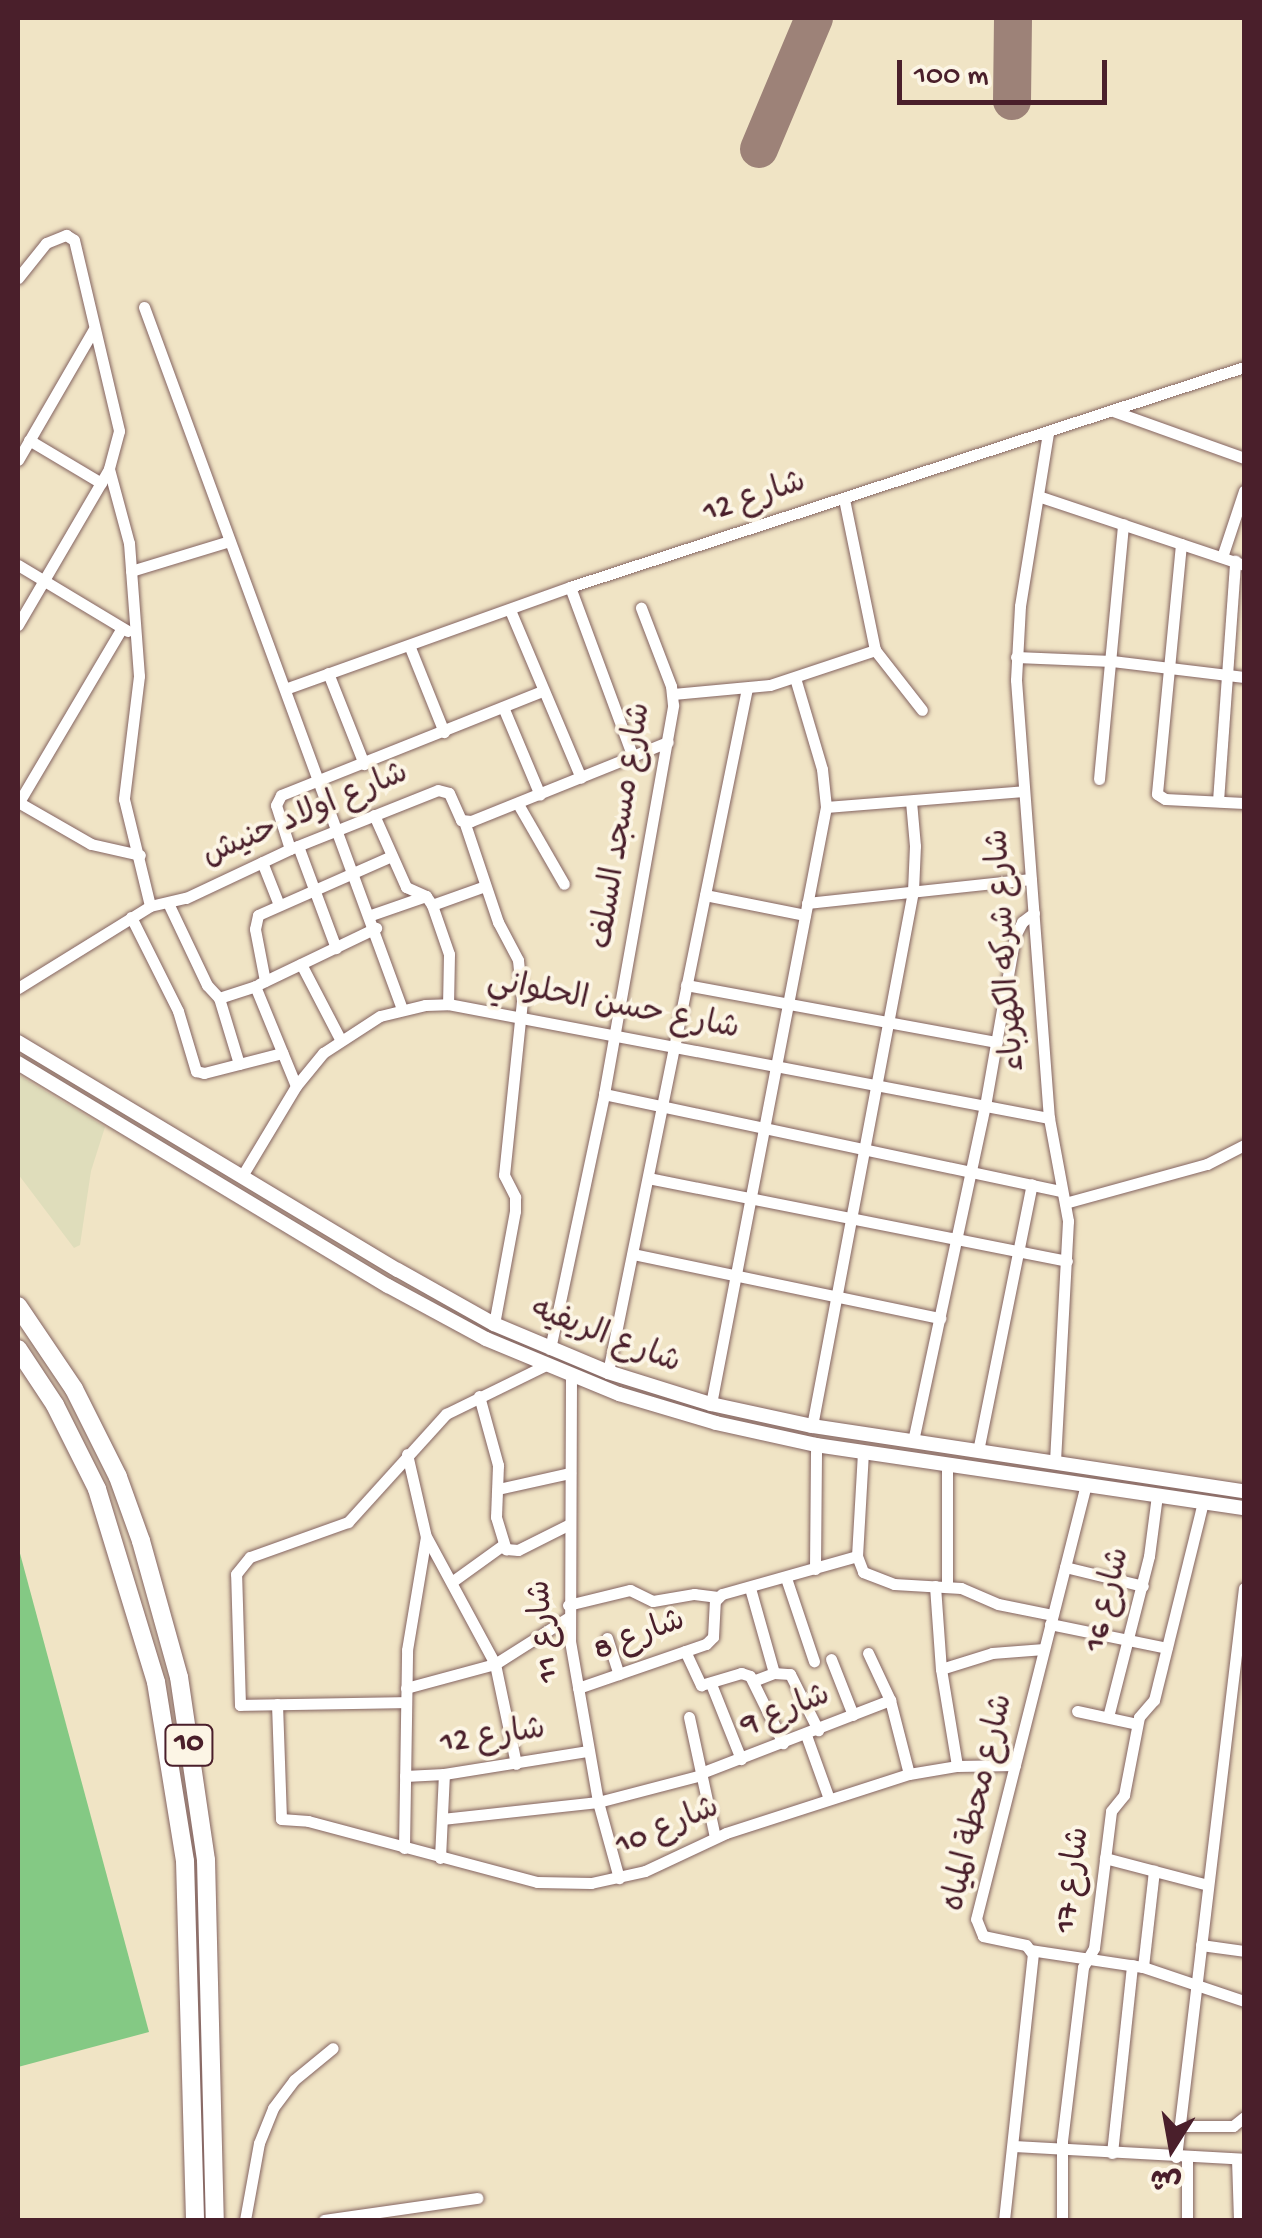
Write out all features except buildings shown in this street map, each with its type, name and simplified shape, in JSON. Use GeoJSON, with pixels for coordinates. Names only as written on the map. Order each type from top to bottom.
{"type":"FeatureCollection","features":[{"type":"Feature","properties":{"kind":"main road","name":"10"},"geometry":{"type":"LineString","coordinates":[[18,1306],[74,1389],[118,1477],[142,1541],[179,1677],[206,1860],[215,2220]]}},
{"type":"Feature","properties":{"kind":"main road","name":"10"},"geometry":{"type":"LineString","coordinates":[[18,1349],[55,1405],[98,1489],[156,1682],[185,1861],[195,2220]]}},
{"type":"Feature","properties":{"kind":"street"},"geometry":{"type":"LineString","coordinates":[[18,278],[46,243],[70,236],[119,431],[109,469],[18,625]]}},
{"type":"Feature","properties":{"kind":"street"},"geometry":{"type":"LineString","coordinates":[[144,306],[317,782],[376,928],[402,1009]]}},
{"type":"Feature","properties":{"kind":"street"},"geometry":{"type":"LineString","coordinates":[[18,460],[94,329]]}},
{"type":"Feature","properties":{"kind":"street","name":"شارع 12"},"geometry":{"type":"LineString","coordinates":[[285,689],[570,587],[1244,367]]}},
{"type":"Feature","properties":{"kind":"street"},"geometry":{"type":"LineString","coordinates":[[1112,412],[1244,458]]}},
{"type":"Feature","properties":{"kind":"street","name":"شارع شركه الكهرباء"},"geometry":{"type":"LineString","coordinates":[[1048,433],[1016,658],[1049,1118],[1062,1197],[1067,1262],[1059,1463]]}},
{"type":"Feature","properties":{"kind":"street"},"geometry":{"type":"LineString","coordinates":[[29,440],[101,483]]}},
{"type":"Feature","properties":{"kind":"street"},"geometry":{"type":"LineString","coordinates":[[109,469],[128,531],[139,698],[124,798],[150,906]]}},
{"type":"Feature","properties":{"kind":"street"},"geometry":{"type":"LineString","coordinates":[[1222,557],[1244,491]]}},
{"type":"Feature","properties":{"kind":"street"},"geometry":{"type":"LineString","coordinates":[[1038,496],[1240,563],[1218,801]]}},
{"type":"Feature","properties":{"kind":"street"},"geometry":{"type":"LineString","coordinates":[[844,499],[875,650],[922,710]]}},
{"type":"Feature","properties":{"kind":"street"},"geometry":{"type":"LineString","coordinates":[[1100,780],[1124,524]]}},
{"type":"Feature","properties":{"kind":"street"},"geometry":{"type":"LineString","coordinates":[[131,571],[230,541]]}},
{"type":"Feature","properties":{"kind":"street"},"geometry":{"type":"LineString","coordinates":[[1181,544],[1158,794],[1165,799],[1244,803]]}},
{"type":"Feature","properties":{"kind":"street"},"geometry":{"type":"LineString","coordinates":[[18,565],[136,636]]}},
{"type":"Feature","properties":{"kind":"street"},"geometry":{"type":"LineString","coordinates":[[570,587],[633,757]]}},
{"type":"Feature","properties":{"kind":"street","name":"شارع مسجد السلف"},"geometry":{"type":"LineString","coordinates":[[550,1349],[616,1036],[668,742],[673,694],[642,608]]}},
{"type":"Feature","properties":{"kind":"street"},"geometry":{"type":"LineString","coordinates":[[510,610],[581,778]]}},
{"type":"Feature","properties":{"kind":"street"},"geometry":{"type":"LineString","coordinates":[[122,628],[18,802],[91,844],[140,854]]}},
{"type":"Feature","properties":{"kind":"street"},"geometry":{"type":"LineString","coordinates":[[409,645],[444,732]]}},
{"type":"Feature","properties":{"kind":"street"},"geometry":{"type":"LineString","coordinates":[[673,694],[747,688],[795,678],[875,650]]}},
{"type":"Feature","properties":{"kind":"street"},"geometry":{"type":"LineString","coordinates":[[1016,658],[1112,662],[1244,677]]}},
{"type":"Feature","properties":{"kind":"street"},"geometry":{"type":"LineString","coordinates":[[328,674],[364,764]]}},
{"type":"Feature","properties":{"kind":"street"},"geometry":{"type":"LineString","coordinates":[[710,1404],[826,806],[822,769],[795,678]]}},
{"type":"Feature","properties":{"kind":"street"},"geometry":{"type":"LineString","coordinates":[[608,1372],[747,688]]}},
{"type":"Feature","properties":{"kind":"street"},"geometry":{"type":"LineString","coordinates":[[336,948],[276,802],[543,691]]}},
{"type":"Feature","properties":{"kind":"street"},"geometry":{"type":"LineString","coordinates":[[503,708],[540,795]]}},
{"type":"Feature","properties":{"kind":"street"},"geometry":{"type":"LineString","coordinates":[[494,1324],[516,1211],[515,1197],[504,1175],[522,1018],[518,960],[485,886],[464,822],[668,742]]}},
{"type":"Feature","properties":{"kind":"street","name":"شارع اولاد حنيش"},"geometry":{"type":"LineString","coordinates":[[18,988],[150,906],[168,903],[442,789],[464,822]]}},
{"type":"Feature","properties":{"kind":"street"},"geometry":{"type":"LineString","coordinates":[[826,806],[1023,790]]}},
{"type":"Feature","properties":{"kind":"street"},"geometry":{"type":"LineString","coordinates":[[812,1426],[912,891],[916,846],[911,801]]}},
{"type":"Feature","properties":{"kind":"street"},"geometry":{"type":"LineString","coordinates":[[518,804],[564,884]]}},
{"type":"Feature","properties":{"kind":"street"},"geometry":{"type":"LineString","coordinates":[[374,815],[406,887],[429,901],[448,954],[448,1004]]}},
{"type":"Feature","properties":{"kind":"street"},"geometry":{"type":"LineString","coordinates":[[296,1086],[260,984],[256,918],[392,856]]}},
{"type":"Feature","properties":{"kind":"street"},"geometry":{"type":"LineString","coordinates":[[262,862],[279,905]]}},
{"type":"Feature","properties":{"kind":"street"},"geometry":{"type":"LineString","coordinates":[[705,894],[806,909],[912,891],[1031,879]]}},
{"type":"Feature","properties":{"kind":"street"},"geometry":{"type":"LineString","coordinates":[[371,915],[485,886]]}},
{"type":"Feature","properties":{"kind":"street"},"geometry":{"type":"LineString","coordinates":[[168,903],[207,986],[219,998],[239,1064]]}},
{"type":"Feature","properties":{"kind":"street"},"geometry":{"type":"LineString","coordinates":[[913,1441],[986,1106],[1014,936],[1022,922],[1034,913]]}},
{"type":"Feature","properties":{"kind":"street"},"geometry":{"type":"LineString","coordinates":[[132,917],[178,1010],[196,1071],[282,1053]]}},
{"type":"Feature","properties":{"kind":"street"},"geometry":{"type":"LineString","coordinates":[[219,998],[260,984],[376,928]]}},
{"type":"Feature","properties":{"kind":"street"},"geometry":{"type":"LineString","coordinates":[[301,964],[340,1038]]}},
{"type":"Feature","properties":{"kind":"street"},"geometry":{"type":"LineString","coordinates":[[686,985],[997,1042]]}},
{"type":"Feature","properties":{"kind":"street","name":"شارع حسن الحلواني"},"geometry":{"type":"LineString","coordinates":[[242,1176],[296,1086],[340,1038],[402,1009],[448,1004],[1049,1118]]}},
{"type":"Feature","properties":{"kind":"street","name":"شارع الريفيه"},"geometry":{"type":"LineString","coordinates":[[18,1042],[494,1324],[608,1372],[710,1404],[812,1426],[1244,1491]]}},
{"type":"Feature","properties":{"kind":"street","name":"شارع الريفيه"},"geometry":{"type":"LineString","coordinates":[[18,1063],[388,1286],[571,1376],[667,1410],[816,1444],[1244,1508]]}},
{"type":"Feature","properties":{"kind":"street"},"geometry":{"type":"LineString","coordinates":[[604,1094],[1032,1184],[1062,1197],[1207,1164],[1244,1146]]}},
{"type":"Feature","properties":{"kind":"street"},"geometry":{"type":"LineString","coordinates":[[648,1178],[1067,1262]]}},
{"type":"Feature","properties":{"kind":"street"},"geometry":{"type":"LineString","coordinates":[[978,1451],[1032,1184]]}},
{"type":"Feature","properties":{"kind":"street"},"geometry":{"type":"LineString","coordinates":[[632,1254],[940,1318]]}},
{"type":"Feature","properties":{"kind":"street"},"geometry":{"type":"LineString","coordinates":[[388,1286],[398,1270]]}},
{"type":"Feature","properties":{"kind":"street"},"geometry":{"type":"LineString","coordinates":[[544,1366],[446,1414],[348,1522],[250,1557],[239,1567],[235,1581],[240,1705],[406,1695],[495,1664],[568,1611],[630,1590],[652,1601],[694,1594],[718,1597]]}},
{"type":"Feature","properties":{"kind":"street","name":"شارع 11"},"geometry":{"type":"LineString","coordinates":[[571,1376],[568,1611],[588,1752],[618,1878]]}},
{"type":"Feature","properties":{"kind":"street"},"geometry":{"type":"LineString","coordinates":[[478,1396],[498,1465],[496,1517],[503,1545],[514,1552],[568,1524]]}},
{"type":"Feature","properties":{"kind":"street"},"geometry":{"type":"LineString","coordinates":[[815,1569],[816,1444]]}},
{"type":"Feature","properties":{"kind":"street"},"geometry":{"type":"LineString","coordinates":[[863,1452],[857,1556],[870,1578],[941,1586],[1167,1648]]}},
{"type":"Feature","properties":{"kind":"street"},"geometry":{"type":"LineString","coordinates":[[407,1454],[426,1537],[495,1664],[516,1764]]}},
{"type":"Feature","properties":{"kind":"street"},"geometry":{"type":"LineString","coordinates":[[1059,1463],[1060,1481]]}},
{"type":"Feature","properties":{"kind":"street"},"geometry":{"type":"LineString","coordinates":[[947,1464],[941,1669],[956,1766]]}},
{"type":"Feature","properties":{"kind":"street"},"geometry":{"type":"LineString","coordinates":[[498,1489],[570,1473]]}},
{"type":"Feature","properties":{"kind":"street","name":"شارع محطة المياه"},"geometry":{"type":"LineString","coordinates":[[1030,1950],[983,1936],[976,1926],[1086,1484]]}},
{"type":"Feature","properties":{"kind":"street","name":"شارع 16"},"geometry":{"type":"LineString","coordinates":[[1108,1718],[1142,1586],[1157,1495]]}},
{"type":"Feature","properties":{"kind":"street","name":"شارع 17"},"geometry":{"type":"LineString","coordinates":[[1062,2220],[1061,2150],[1083,1968],[1094,1948],[1111,1811],[1124,1795],[1136,1724],[1154,1700],[1203,1502]]}},
{"type":"Feature","properties":{"kind":"street"},"geometry":{"type":"LineString","coordinates":[[404,1848],[409,1630],[426,1537]]}},
{"type":"Feature","properties":{"kind":"street"},"geometry":{"type":"LineString","coordinates":[[453,1581],[503,1545]]}},
{"type":"Feature","properties":{"kind":"street","name":"شارع 8"},"geometry":{"type":"LineString","coordinates":[[578,1688],[710,1640],[718,1597],[857,1556]]}},
{"type":"Feature","properties":{"kind":"street"},"geometry":{"type":"LineString","coordinates":[[1065,1567],[1142,1586]]}},
{"type":"Feature","properties":{"kind":"street"},"geometry":{"type":"LineString","coordinates":[[786,1578],[814,1661]]}},
{"type":"Feature","properties":{"kind":"street"},"geometry":{"type":"LineString","coordinates":[[750,1588],[774,1672]]}},
{"type":"Feature","properties":{"kind":"street"},"geometry":{"type":"LineString","coordinates":[[1187,2220],[1179,2126],[1208,1885],[1239,1681],[1244,1588]]}},
{"type":"Feature","properties":{"kind":"street"},"geometry":{"type":"LineString","coordinates":[[607,1638],[619,1674]]}},
{"type":"Feature","properties":{"kind":"street"},"geometry":{"type":"LineString","coordinates":[[941,1669],[992,1653],[1044,1649]]}},
{"type":"Feature","properties":{"kind":"street"},"geometry":{"type":"LineString","coordinates":[[686,1651],[699,1683],[711,1684],[744,1673],[753,1681],[783,1743]]}},
{"type":"Feature","properties":{"kind":"street"},"geometry":{"type":"LineString","coordinates":[[868,1653],[890,1700],[908,1774]]}},
{"type":"Feature","properties":{"kind":"street"},"geometry":{"type":"LineString","coordinates":[[831,1659],[853,1715]]}},
{"type":"Feature","properties":{"kind":"street"},"geometry":{"type":"LineString","coordinates":[[753,1681],[774,1672],[794,1678],[829,1799]]}},
{"type":"Feature","properties":{"kind":"street"},"geometry":{"type":"LineString","coordinates":[[711,1684],[741,1760]]}},
{"type":"Feature","properties":{"kind":"street","name":"شارع 9"},"geometry":{"type":"LineString","coordinates":[[442,1819],[598,1802],[702,1774],[890,1700]]}},
{"type":"Feature","properties":{"kind":"street","name":"شارع 10"},"geometry":{"type":"LineString","coordinates":[[277,1704],[280,1820],[308,1821],[537,1882],[618,1878],[671,1860],[716,1837],[908,1774],[956,1766],[1015,1765]]}},
{"type":"Feature","properties":{"kind":"street"},"geometry":{"type":"LineString","coordinates":[[1077,1711],[1136,1724]]}},
{"type":"Feature","properties":{"kind":"street"},"geometry":{"type":"LineString","coordinates":[[690,1717],[716,1837]]}},
{"type":"Feature","properties":{"kind":"street","name":"شارع 12"},"geometry":{"type":"LineString","coordinates":[[405,1776],[444,1774],[588,1752]]}},
{"type":"Feature","properties":{"kind":"street"},"geometry":{"type":"LineString","coordinates":[[440,1858],[444,1774]]}},
{"type":"Feature","properties":{"kind":"street"},"geometry":{"type":"LineString","coordinates":[[1105,1858],[1208,1885]]}},
{"type":"Feature","properties":{"kind":"street"},"geometry":{"type":"LineString","coordinates":[[1112,2153],[1154,1871]]}},
{"type":"Feature","properties":{"kind":"street"},"geometry":{"type":"LineString","coordinates":[[1201,1945],[1244,1951]]}},
{"type":"Feature","properties":{"kind":"street"},"geometry":{"type":"LineString","coordinates":[[1004,2220],[1030,1950],[1137,1966],[1244,2000]]}},
{"type":"Feature","properties":{"kind":"street"},"geometry":{"type":"LineString","coordinates":[[245,2220],[259,2144],[273,2108],[294,2080],[333,2048]]}},
{"type":"Feature","properties":{"kind":"street"},"geometry":{"type":"LineString","coordinates":[[1179,2126],[1233,2126],[1244,2117]]}},
{"type":"Feature","properties":{"kind":"street"},"geometry":{"type":"LineString","coordinates":[[1014,2146],[1241,2159],[1240,2220]]}},
{"type":"Feature","properties":{"kind":"street"},"geometry":{"type":"LineString","coordinates":[[324,2220],[477,2198]]}},
{"type":"Feature","properties":{"kind":"street"},"geometry":{"type":"LineString","coordinates":[[418,2205],[422,2220]]}},
{"type":"Feature","properties":{"kind":"shaded area"},"geometry":{"type":"Polygon","coordinates":[[[18,1075],[105,1127],[91,1171],[80,1245],[74,1248],[18,1174],[18,1075]]]}},
{"type":"Feature","properties":{"kind":"green space"},"geometry":{"type":"Polygon","coordinates":[[[18,1546],[149,2032],[18,2067],[18,1546]]]}},
{"type":"Feature","properties":{"kind":"taxiway"},"geometry":{"type":"LineString","coordinates":[[759,149],[814,18]]}},
{"type":"Feature","properties":{"kind":"taxiway"},"geometry":{"type":"LineString","coordinates":[[1012,101],[1013,18]]}}]}
